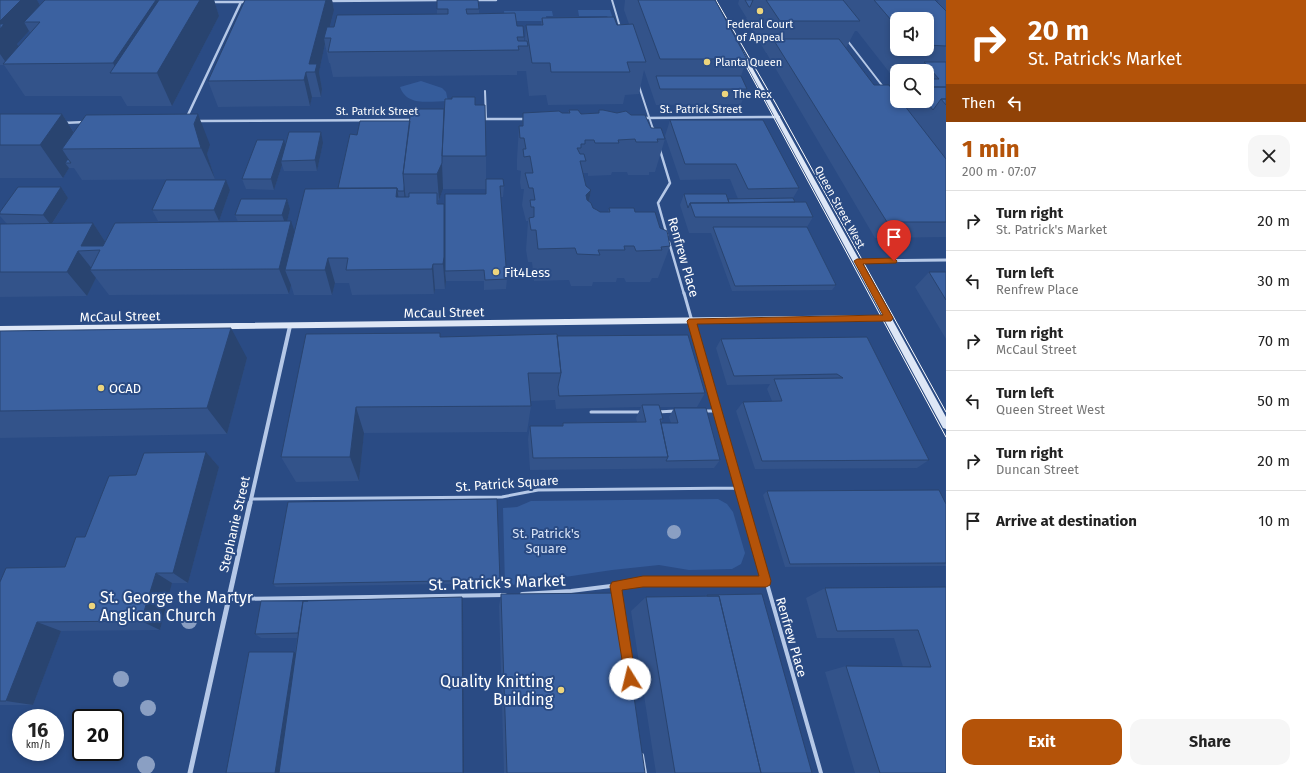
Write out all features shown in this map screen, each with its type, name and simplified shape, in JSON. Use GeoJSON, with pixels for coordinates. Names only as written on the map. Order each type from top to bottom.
{"type":"FeatureCollection","features":[{"type":"Feature","properties":{"kind":"street"},"geometry":{"type":"LineString","coordinates":[[323,2],[448,0]]}},
{"type":"Feature","properties":{"kind":"street"},"geometry":{"type":"LineString","coordinates":[[470,0],[496,0]]}},
{"type":"Feature","properties":{"kind":"street"},"geometry":{"type":"LineString","coordinates":[[210,2],[253,2]]}},
{"type":"Feature","properties":{"kind":"street","name":"St. Patrick Street"},"geometry":{"type":"LineString","coordinates":[[241,2],[185,121],[416,120]]}},
{"type":"Feature","properties":{"kind":"street","name":"Queen Street West"},"geometry":{"type":"LineString","coordinates":[[740,48],[946,425]]}},
{"type":"Feature","properties":{"kind":"street","name":"St. Patrick Street"},"geometry":{"type":"LineString","coordinates":[[635,118],[779,117]]}},
{"type":"Feature","properties":{"kind":"street"},"geometry":{"type":"LineString","coordinates":[[478,119],[534,119]]}},
{"type":"Feature","properties":{"kind":"street"},"geometry":{"type":"LineString","coordinates":[[54,123],[93,122]]}},
{"type":"Feature","properties":{"kind":"street"},"geometry":{"type":"LineString","coordinates":[[857,261],[946,260]]}},
{"type":"Feature","properties":{"kind":"street","name":"McCaul Street"},"geometry":{"type":"LineString","coordinates":[[0,329],[888,318]]}},
{"type":"Feature","properties":{"kind":"street","name":"Stephanie Street"},"geometry":{"type":"LineString","coordinates":[[190,773],[290,326]]}},
{"type":"Feature","properties":{"kind":"lane"},"geometry":{"type":"LineString","coordinates":[[612,0],[622,33]]}},
{"type":"Feature","properties":{"kind":"lane"},"geometry":{"type":"LineString","coordinates":[[846,38],[889,94]]}},
{"type":"Feature","properties":{"kind":"lane"},"geometry":{"type":"LineString","coordinates":[[638,82],[655,135]]}},
{"type":"Feature","properties":{"kind":"lane"},"geometry":{"type":"LineString","coordinates":[[485,91],[486,119]]}},
{"type":"Feature","properties":{"kind":"lane","name":"Renfrew Place"},"geometry":{"type":"LineString","coordinates":[[659,148],[670,183],[658,203],[820,773]]}},
{"type":"Feature","properties":{"kind":"lane"},"geometry":{"type":"LineString","coordinates":[[654,412],[678,411]]}},
{"type":"Feature","properties":{"kind":"lane"},"geometry":{"type":"LineString","coordinates":[[702,411],[717,411]]}},
{"type":"Feature","properties":{"kind":"lane"},"geometry":{"type":"LineString","coordinates":[[591,412],[646,412]]}},
{"type":"Feature","properties":{"kind":"lane","name":"St. Patrick Square"},"geometry":{"type":"LineString","coordinates":[[251,500],[502,496],[538,490],[739,488]]}},
{"type":"Feature","properties":{"kind":"lane","name":"St. Patrick's Market"},"geometry":{"type":"LineString","coordinates":[[518,594],[571,591],[643,582],[766,581]]}},
{"type":"Feature","properties":{"kind":"lane"},"geometry":{"type":"LineString","coordinates":[[616,586],[617,593]]}},
{"type":"Feature","properties":{"kind":"lane","name":"St. Patrick's Market"},"geometry":{"type":"LineString","coordinates":[[228,599],[510,595]]}},
{"type":"Feature","properties":{"kind":"lane"},"geometry":{"type":"LineString","coordinates":[[641,750],[645,773]]}},
{"type":"Feature","properties":{"kind":"green space"},"geometry":{"type":"Polygon","coordinates":[[[578,10],[610,10],[619,36],[607,16],[579,16],[578,10]]]}},
{"type":"Feature","properties":{"kind":"green space"},"geometry":{"type":"Polygon","coordinates":[[[504,11],[552,11],[553,16],[546,16],[547,21],[505,21],[504,11]]]}},
{"type":"Feature","properties":{"kind":"green space"},"geometry":{"type":"Polygon","coordinates":[[[421,81],[442,88],[446,92],[448,101],[420,102],[408,98],[400,87],[421,81]]]}},
{"type":"Feature","properties":{"kind":"green space","name":"St. Patrick's Square"},"geometry":{"type":"Polygon","coordinates":[[[718,499],[727,504],[733,512],[745,553],[741,564],[732,569],[689,570],[659,565],[612,570],[505,586],[503,508],[517,507],[531,501],[718,499]]]}},
{"type":"Feature","properties":{"kind":"building"},"geometry":{"type":"Polygon","coordinates":[[[0,0],[21,0],[0,21],[0,0]]]}},
{"type":"Feature","properties":{"kind":"building"},"geometry":{"type":"Polygon","coordinates":[[[45,0],[156,0],[113,63],[3,64],[40,22],[24,22],[45,0]]]}},
{"type":"Feature","properties":{"kind":"building"},"geometry":{"type":"Polygon","coordinates":[[[159,0],[200,0],[157,73],[110,73],[159,0]]]}},
{"type":"Feature","properties":{"kind":"building"},"geometry":{"type":"Polygon","coordinates":[[[245,0],[326,0],[309,64],[317,64],[315,72],[306,72],[304,80],[208,81],[245,0]]]}},
{"type":"Feature","properties":{"kind":"building"},"geometry":{"type":"Polygon","coordinates":[[[437,0],[478,0],[479,9],[466,9],[467,14],[515,13],[517,26],[523,26],[524,37],[517,37],[518,41],[527,41],[528,46],[518,46],[519,50],[328,52],[331,38],[324,38],[327,27],[334,27],[337,15],[448,14],[448,9],[437,9],[437,0]]]}},
{"type":"Feature","properties":{"kind":"building"},"geometry":{"type":"Polygon","coordinates":[[[638,0],[715,0],[747,59],[660,59],[638,0]]]}},
{"type":"Feature","properties":{"kind":"building"},"geometry":{"type":"Polygon","coordinates":[[[745,0],[753,0],[750,7],[749,7],[745,0]]]}},
{"type":"Feature","properties":{"kind":"building"},"geometry":{"type":"Polygon","coordinates":[[[766,0],[843,0],[860,21],[780,21],[766,0]]]}},
{"type":"Feature","properties":{"kind":"building"},"geometry":{"type":"Polygon","coordinates":[[[874,0],[935,0],[946,11],[946,46],[934,45],[934,12],[890,12],[890,19],[874,0]]]}},
{"type":"Feature","properties":{"kind":"building"},"geometry":{"type":"Polygon","coordinates":[[[614,17],[617,25],[633,24],[646,62],[627,62],[630,72],[551,72],[550,63],[532,63],[526,25],[543,25],[542,18],[614,17]]]}},
{"type":"Feature","properties":{"kind":"building"},"geometry":{"type":"Polygon","coordinates":[[[773,39],[839,39],[874,85],[889,85],[890,108],[906,108],[946,159],[946,222],[887,222],[773,39]]]}},
{"type":"Feature","properties":{"kind":"building"},"geometry":{"type":"Polygon","coordinates":[[[924,62],[946,62],[946,87],[934,87],[934,79],[939,79],[934,73],[934,64],[926,64],[924,62]]]}},
{"type":"Feature","properties":{"kind":"building"},"geometry":{"type":"Polygon","coordinates":[[[656,76],[741,76],[747,89],[660,89],[656,76]]]}},
{"type":"Feature","properties":{"kind":"building"},"geometry":{"type":"Polygon","coordinates":[[[934,87],[946,87],[946,99],[941,99],[933,110],[931,108],[934,108],[934,87]]]}},
{"type":"Feature","properties":{"kind":"building"},"geometry":{"type":"Polygon","coordinates":[[[452,97],[475,97],[475,105],[485,105],[486,156],[442,156],[445,99],[452,99],[452,97]]]}},
{"type":"Feature","properties":{"kind":"building"},"geometry":{"type":"Polygon","coordinates":[[[941,99],[946,99],[946,105],[941,99]]]}},
{"type":"Feature","properties":{"kind":"building"},"geometry":{"type":"Polygon","coordinates":[[[411,109],[444,109],[442,163],[437,174],[403,174],[411,109]]]}},
{"type":"Feature","properties":{"kind":"building"},"geometry":{"type":"Polygon","coordinates":[[[569,110],[578,110],[581,114],[599,113],[599,110],[617,113],[626,111],[631,115],[645,115],[651,128],[661,128],[665,139],[657,139],[658,142],[636,142],[635,139],[618,140],[619,143],[595,143],[594,140],[585,140],[585,144],[581,144],[581,148],[577,148],[580,154],[584,154],[586,161],[580,161],[586,186],[591,190],[586,195],[587,200],[591,203],[593,208],[600,212],[610,212],[609,208],[634,208],[635,212],[655,212],[660,228],[667,231],[670,246],[661,247],[662,250],[636,251],[634,246],[624,246],[625,250],[598,250],[600,255],[577,254],[575,248],[538,249],[536,230],[531,230],[529,218],[534,217],[534,207],[531,207],[530,200],[535,200],[533,188],[529,188],[525,173],[533,173],[530,156],[524,157],[523,149],[526,149],[524,138],[520,138],[519,126],[523,126],[523,113],[559,111],[562,113],[570,113],[569,110]]]}},
{"type":"Feature","properties":{"kind":"building"},"geometry":{"type":"Polygon","coordinates":[[[0,114],[62,114],[40,145],[0,145],[0,114]]]}},
{"type":"Feature","properties":{"kind":"building"},"geometry":{"type":"Polygon","coordinates":[[[198,114],[194,124],[201,148],[62,149],[86,115],[198,114]]]}},
{"type":"Feature","properties":{"kind":"building"},"geometry":{"type":"Polygon","coordinates":[[[670,120],[763,120],[799,188],[748,189],[736,164],[685,164],[670,120]]]}},
{"type":"Feature","properties":{"kind":"building"},"geometry":{"type":"Polygon","coordinates":[[[360,121],[410,121],[403,174],[404,191],[398,191],[397,188],[338,188],[350,134],[357,135],[360,121]]]}},
{"type":"Feature","properties":{"kind":"building"},"geometry":{"type":"Polygon","coordinates":[[[289,132],[321,132],[315,160],[281,161],[289,132]]]}},
{"type":"Feature","properties":{"kind":"building"},"geometry":{"type":"Polygon","coordinates":[[[257,140],[284,140],[271,179],[242,179],[257,140]]]}},
{"type":"Feature","properties":{"kind":"building"},"geometry":{"type":"Polygon","coordinates":[[[68,159],[71,163],[65,163],[68,159]]]}},
{"type":"Feature","properties":{"kind":"building"},"geometry":{"type":"Polygon","coordinates":[[[486,179],[503,179],[504,186],[500,186],[507,279],[485,280],[484,270],[445,271],[445,194],[486,194],[486,179]]]}},
{"type":"Feature","properties":{"kind":"building"},"geometry":{"type":"Polygon","coordinates":[[[166,180],[226,180],[214,210],[152,210],[166,180]]]}},
{"type":"Feature","properties":{"kind":"building"},"geometry":{"type":"Polygon","coordinates":[[[18,187],[61,187],[43,215],[0,214],[18,187]]]}},
{"type":"Feature","properties":{"kind":"building"},"geometry":{"type":"Polygon","coordinates":[[[397,188],[396,197],[409,197],[409,193],[437,193],[437,204],[444,204],[443,264],[433,264],[432,269],[346,270],[348,258],[328,258],[325,270],[285,270],[305,189],[397,188]]]}},
{"type":"Feature","properties":{"kind":"building"},"geometry":{"type":"Polygon","coordinates":[[[684,194],[726,194],[729,203],[690,203],[688,208],[684,194]]]}},
{"type":"Feature","properties":{"kind":"building"},"geometry":{"type":"Polygon","coordinates":[[[793,198],[795,202],[729,203],[728,199],[793,198]]]}},
{"type":"Feature","properties":{"kind":"building"},"geometry":{"type":"Polygon","coordinates":[[[241,199],[287,199],[282,215],[235,215],[241,199]]]}},
{"type":"Feature","properties":{"kind":"building"},"geometry":{"type":"Polygon","coordinates":[[[806,202],[813,217],[695,217],[690,203],[806,202]]]}},
{"type":"Feature","properties":{"kind":"building"},"geometry":{"type":"Polygon","coordinates":[[[291,221],[279,269],[90,270],[100,250],[78,251],[67,272],[0,272],[0,224],[93,223],[81,246],[103,246],[115,223],[291,221]]]}},
{"type":"Feature","properties":{"kind":"building"},"geometry":{"type":"Polygon","coordinates":[[[713,227],[807,227],[836,285],[735,286],[713,227]]]}},
{"type":"Feature","properties":{"kind":"building"},"geometry":{"type":"Polygon","coordinates":[[[929,272],[946,272],[946,300],[929,272]]]}},
{"type":"Feature","properties":{"kind":"building"},"geometry":{"type":"Polygon","coordinates":[[[231,328],[207,408],[0,411],[0,331],[231,328]]]}},
{"type":"Feature","properties":{"kind":"building"},"geometry":{"type":"Polygon","coordinates":[[[440,333],[440,337],[557,334],[561,373],[528,373],[531,406],[356,407],[350,457],[281,457],[306,334],[440,333]]]}},
{"type":"Feature","properties":{"kind":"building"},"geometry":{"type":"Polygon","coordinates":[[[688,335],[705,393],[559,396],[558,387],[561,373],[557,336],[688,335]]]}},
{"type":"Feature","properties":{"kind":"building"},"geometry":{"type":"Polygon","coordinates":[[[867,337],[929,460],[762,461],[743,402],[782,401],[774,379],[843,378],[837,374],[734,376],[721,339],[867,337]]]}},
{"type":"Feature","properties":{"kind":"building"},"geometry":{"type":"Polygon","coordinates":[[[642,405],[659,405],[663,419],[660,419],[668,457],[533,458],[530,426],[563,426],[563,423],[646,422],[642,405]]]}},
{"type":"Feature","properties":{"kind":"building"},"geometry":{"type":"Polygon","coordinates":[[[674,408],[706,408],[720,460],[666,461],[668,457],[661,423],[678,423],[674,408]]]}},
{"type":"Feature","properties":{"kind":"building","name":"St. George the Martyr Anglican Church"},"geometry":{"type":"Polygon","coordinates":[[[206,452],[173,573],[156,573],[141,621],[37,622],[6,701],[0,701],[0,582],[6,568],[65,567],[76,537],[85,537],[109,476],[136,475],[144,453],[206,452]]]}},
{"type":"Feature","properties":{"kind":"building"},"geometry":{"type":"Polygon","coordinates":[[[939,490],[946,504],[946,563],[790,564],[767,491],[939,490]]]}},
{"type":"Feature","properties":{"kind":"building"},"geometry":{"type":"Polygon","coordinates":[[[497,499],[500,580],[273,584],[288,502],[497,499]]]}},
{"type":"Feature","properties":{"kind":"building"},"geometry":{"type":"Polygon","coordinates":[[[946,587],[946,773],[880,773],[846,666],[931,667],[918,630],[837,631],[825,588],[946,587]]]}},
{"type":"Feature","properties":{"kind":"building","name":"Quality Knitting Building"},"geometry":{"type":"Polygon","coordinates":[[[619,593],[645,773],[507,773],[501,594],[619,593]]]}},
{"type":"Feature","properties":{"kind":"building"},"geometry":{"type":"Polygon","coordinates":[[[762,594],[812,773],[761,773],[719,596],[707,596],[762,594]]]}},
{"type":"Feature","properties":{"kind":"building"},"geometry":{"type":"Polygon","coordinates":[[[719,596],[761,773],[675,773],[646,597],[719,596]]]}},
{"type":"Feature","properties":{"kind":"building"},"geometry":{"type":"Polygon","coordinates":[[[462,597],[463,773],[279,773],[303,601],[462,597]]]}},
{"type":"Feature","properties":{"kind":"building"},"geometry":{"type":"Polygon","coordinates":[[[261,601],[303,601],[298,633],[255,634],[261,601]]]}},
{"type":"Feature","properties":{"kind":"building"},"geometry":{"type":"Polygon","coordinates":[[[249,652],[294,652],[275,773],[226,773],[249,652]]]}},
{"type":"Feature","properties":{"kind":"tram line"},"geometry":{"type":"LineString","coordinates":[[716,0],[776,104],[946,412]]}},
{"type":"Feature","properties":{"kind":"tram line"},"geometry":{"type":"LineString","coordinates":[[740,55],[946,437]]}},
{"type":"Feature","properties":{"kind":"place","name":"Federal Court of Appeal"},"geometry":{"type":"Point","coordinates":[760,11]}},
{"type":"Feature","properties":{"kind":"place","name":"Planta Queen"},"geometry":{"type":"Point","coordinates":[707,62]}},
{"type":"Feature","properties":{"kind":"place","name":"The Rex"},"geometry":{"type":"Point","coordinates":[725,94]}},
{"type":"Feature","properties":{"kind":"place","name":"Fit4Less"},"geometry":{"type":"Point","coordinates":[496,272]}},
{"type":"Feature","properties":{"kind":"place","name":"OCAD"},"geometry":{"type":"Point","coordinates":[101,388]}},
{"type":"Feature","properties":{"kind":"place","name":"St. George the Martyr Anglican Church"},"geometry":{"type":"Point","coordinates":[92,606]}},
{"type":"Feature","properties":{"kind":"place","name":"Quality Knitting Building"},"geometry":{"type":"Point","coordinates":[561,690]}},
{"type":"Feature","properties":{"kind":"route"},"geometry":{"type":"LineString","coordinates":[[630,679],[616,586],[643,582],[766,581],[692,321],[888,318],[857,261],[894,261]]}}]}
